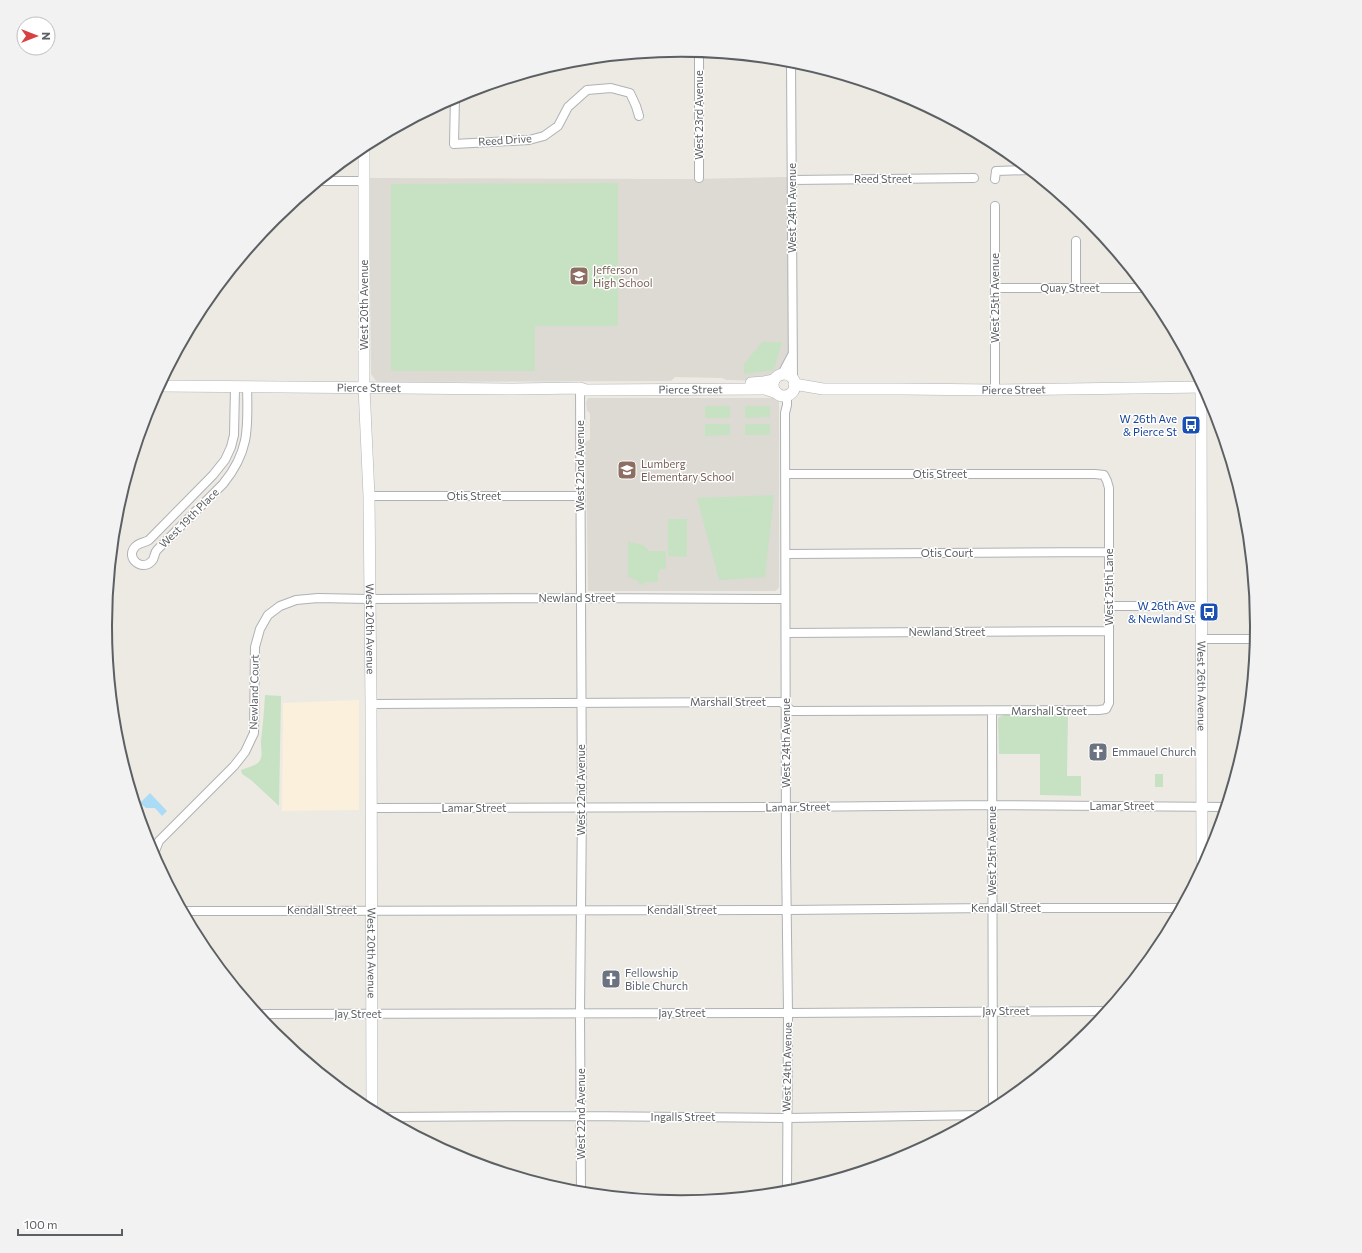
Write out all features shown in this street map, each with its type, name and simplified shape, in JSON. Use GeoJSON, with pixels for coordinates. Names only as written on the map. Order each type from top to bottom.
{"type":"FeatureCollection","features":[{"type":"Feature","properties":{"kind":"street","name":"West 23rd Avenue"},"geometry":{"type":"LineString","coordinates":[[699,57],[700,178]]}},
{"type":"Feature","properties":{"kind":"street","name":"West 24th Avenue"},"geometry":{"type":"LineString","coordinates":[[787,1186],[786,1118],[788,1013],[785,413],[792,355],[791,68]]}},
{"type":"Feature","properties":{"kind":"street","name":"Reed Drive"},"geometry":{"type":"LineString","coordinates":[[455,104],[454,144],[528,140],[544,136],[558,126],[568,108],[587,90],[611,88],[630,93],[639,116]]}},
{"type":"Feature","properties":{"kind":"street","name":"West 20th Avenue"},"geometry":{"type":"LineString","coordinates":[[364,154],[364,387],[369,496],[371,704],[372,1104]]}},
{"type":"Feature","properties":{"kind":"street"},"geometry":{"type":"LineString","coordinates":[[995,175],[1022,171]]}},
{"type":"Feature","properties":{"kind":"street","name":"Reed Street"},"geometry":{"type":"LineString","coordinates":[[792,180],[974,178]]}},
{"type":"Feature","properties":{"kind":"street"},"geometry":{"type":"LineString","coordinates":[[327,181],[364,181]]}},
{"type":"Feature","properties":{"kind":"street","name":"West 25th Avenue"},"geometry":{"type":"LineString","coordinates":[[995,206],[995,390]]}},
{"type":"Feature","properties":{"kind":"street"},"geometry":{"type":"LineString","coordinates":[[1076,241],[1076,288]]}},
{"type":"Feature","properties":{"kind":"street","name":"Quay Street"},"geometry":{"type":"LineString","coordinates":[[995,288],[1139,288]]}},
{"type":"Feature","properties":{"kind":"street","name":"West 24th Avenue"},"geometry":{"type":"LineString","coordinates":[[778,377],[792,355]]}},
{"type":"Feature","properties":{"kind":"street"},"geometry":{"type":"LineString","coordinates":[[789,376],[787,390],[773,387],[778,377],[789,376]]}},
{"type":"Feature","properties":{"kind":"street","name":"Pierce Street"},"geometry":{"type":"LineString","coordinates":[[580,388],[586,384],[764,382],[778,377]]}},
{"type":"Feature","properties":{"kind":"street","name":"Pierce Street"},"geometry":{"type":"LineString","coordinates":[[165,386],[508,389],[580,388],[586,390],[787,390],[824,388],[995,390],[1197,386]]}},
{"type":"Feature","properties":{"kind":"street","name":"West 19th Place"},"geometry":{"type":"LineString","coordinates":[[235,387],[234,435],[231,447],[225,460],[214,475],[149,540],[138,544],[134,548],[132,556],[134,561],[138,564],[146,565],[151,563],[157,550],[223,484],[232,472],[242,452],[246,437],[247,387]]}},
{"type":"Feature","properties":{"kind":"street","name":"West 22nd Avenue"},"geometry":{"type":"LineString","coordinates":[[580,388],[582,807],[580,910],[581,1187]]}},
{"type":"Feature","properties":{"kind":"street","name":"West 26th Avenue"},"geometry":{"type":"LineString","coordinates":[[1202,398],[1202,855]]}},
{"type":"Feature","properties":{"kind":"street","name":"Otis Street"},"geometry":{"type":"LineString","coordinates":[[786,474],[1095,474]]}},
{"type":"Feature","properties":{"kind":"street","name":"West 25th Lane"},"geometry":{"type":"LineString","coordinates":[[1095,474],[1104,475],[1108,481],[1109,703],[1106,708]]}},
{"type":"Feature","properties":{"kind":"street","name":"Otis Street"},"geometry":{"type":"LineString","coordinates":[[369,496],[580,496]]}},
{"type":"Feature","properties":{"kind":"street","name":"Otis Court"},"geometry":{"type":"LineString","coordinates":[[786,554],[1108,552]]}},
{"type":"Feature","properties":{"kind":"street","name":"Newland Court"},"geometry":{"type":"LineString","coordinates":[[156,847],[159,841],[234,766],[248,746],[254,733],[255,647],[260,629],[268,615],[280,606],[296,600],[318,598],[369,599]]}},
{"type":"Feature","properties":{"kind":"street","name":"Newland Street"},"geometry":{"type":"LineString","coordinates":[[369,599],[785,599]]}},
{"type":"Feature","properties":{"kind":"street"},"geometry":{"type":"LineString","coordinates":[[1108,606],[1201,606]]}},
{"type":"Feature","properties":{"kind":"street","name":"Newland Street"},"geometry":{"type":"LineString","coordinates":[[786,633],[1109,631]]}},
{"type":"Feature","properties":{"kind":"street"},"geometry":{"type":"LineString","coordinates":[[1201,639],[1250,639]]}},
{"type":"Feature","properties":{"kind":"street","name":"Marshall Street"},"geometry":{"type":"LineString","coordinates":[[371,704],[781,702],[792,711],[1099,710],[1106,708]]}},
{"type":"Feature","properties":{"kind":"street","name":"West 25th Avenue"},"geometry":{"type":"LineString","coordinates":[[992,711],[993,1103]]}},
{"type":"Feature","properties":{"kind":"street","name":"Lamar Street"},"geometry":{"type":"LineString","coordinates":[[371,808],[992,805],[1221,807]]}},
{"type":"Feature","properties":{"kind":"street","name":"Kendall Street"},"geometry":{"type":"LineString","coordinates":[[188,911],[1176,908]]}},
{"type":"Feature","properties":{"kind":"street","name":"Jay Street"},"geometry":{"type":"LineString","coordinates":[[264,1014],[1101,1011]]}},
{"type":"Feature","properties":{"kind":"street","name":"Ingalls Street"},"geometry":{"type":"LineString","coordinates":[[391,1117],[581,1116],[786,1118],[973,1115]]}},
{"type":"Feature","properties":{"kind":"shaded area","name":"Jefferson High School"},"geometry":{"type":"Polygon","coordinates":[[[788,177],[790,373],[788,379],[783,381],[726,380],[722,378],[675,377],[671,381],[382,382],[376,381],[371,374],[369,178],[692,179],[788,177]]]}},
{"type":"Feature","properties":{"kind":"shaded area"},"geometry":{"type":"Polygon","coordinates":[[[588,398],[777,398],[779,401],[778,589],[775,591],[588,591],[586,442],[590,439],[590,414],[587,410],[586,402],[588,398]]]}},
{"type":"Feature","properties":{"kind":"shaded area"},"geometry":{"type":"Polygon","coordinates":[[[359,700],[359,810],[282,811],[283,703],[359,700]]]}},
{"type":"Feature","properties":{"kind":"green space"},"geometry":{"type":"Polygon","coordinates":[[[618,183],[618,326],[535,326],[535,371],[391,371],[391,184],[618,183]]]}},
{"type":"Feature","properties":{"kind":"green space"},"geometry":{"type":"Polygon","coordinates":[[[762,342],[782,342],[774,370],[744,374],[744,364],[762,342]]]}},
{"type":"Feature","properties":{"kind":"green space"},"geometry":{"type":"Polygon","coordinates":[[[705,406],[730,406],[730,418],[705,418],[705,406]]]}},
{"type":"Feature","properties":{"kind":"green space"},"geometry":{"type":"Polygon","coordinates":[[[745,406],[770,406],[770,417],[745,418],[745,406]]]}},
{"type":"Feature","properties":{"kind":"green space"},"geometry":{"type":"Polygon","coordinates":[[[705,424],[730,424],[730,435],[705,436],[705,424]]]}},
{"type":"Feature","properties":{"kind":"green space"},"geometry":{"type":"Polygon","coordinates":[[[745,424],[770,424],[770,435],[745,435],[745,424]]]}},
{"type":"Feature","properties":{"kind":"green space"},"geometry":{"type":"Polygon","coordinates":[[[774,495],[765,577],[719,580],[697,498],[774,495]]]}},
{"type":"Feature","properties":{"kind":"green space"},"geometry":{"type":"Polygon","coordinates":[[[668,519],[687,519],[687,557],[668,556],[668,519]]]}},
{"type":"Feature","properties":{"kind":"green space"},"geometry":{"type":"Polygon","coordinates":[[[628,541],[631,543],[641,544],[649,551],[666,551],[666,569],[661,569],[658,572],[658,582],[646,582],[640,585],[637,580],[628,577],[628,541]]]}},
{"type":"Feature","properties":{"kind":"green space"},"geometry":{"type":"Polygon","coordinates":[[[265,695],[281,696],[279,806],[251,780],[242,774],[241,770],[259,762],[262,754],[261,740],[265,695]]]}},
{"type":"Feature","properties":{"kind":"green space"},"geometry":{"type":"Polygon","coordinates":[[[1004,715],[1068,715],[1067,776],[1081,776],[1081,796],[1040,795],[1040,754],[999,754],[998,719],[1004,715]]]}},
{"type":"Feature","properties":{"kind":"green space"},"geometry":{"type":"Polygon","coordinates":[[[1155,774],[1163,774],[1163,787],[1155,787],[1155,774]]]}},
{"type":"Feature","properties":{"kind":"water"},"geometry":{"type":"Polygon","coordinates":[[[150,793],[167,811],[162,816],[155,808],[146,808],[140,803],[150,793]]]}},
{"type":"Feature","properties":{"kind":"place","name":"Jefferson High School"},"geometry":{"type":"Point","coordinates":[579,276]}},
{"type":"Feature","properties":{"kind":"place","name":"W 26th Ave & Pierce St"},"geometry":{"type":"Point","coordinates":[1191,425]}},
{"type":"Feature","properties":{"kind":"place","name":"Lumberg Elementary School"},"geometry":{"type":"Point","coordinates":[627,470]}},
{"type":"Feature","properties":{"kind":"place","name":"W 26th Ave & Newland St"},"geometry":{"type":"Point","coordinates":[1209,612]}},
{"type":"Feature","properties":{"kind":"place","name":"Emmauel Church"},"geometry":{"type":"Point","coordinates":[1098,752]}},
{"type":"Feature","properties":{"kind":"place","name":"Fellowship Bible Church"},"geometry":{"type":"Point","coordinates":[611,979]}}]}
